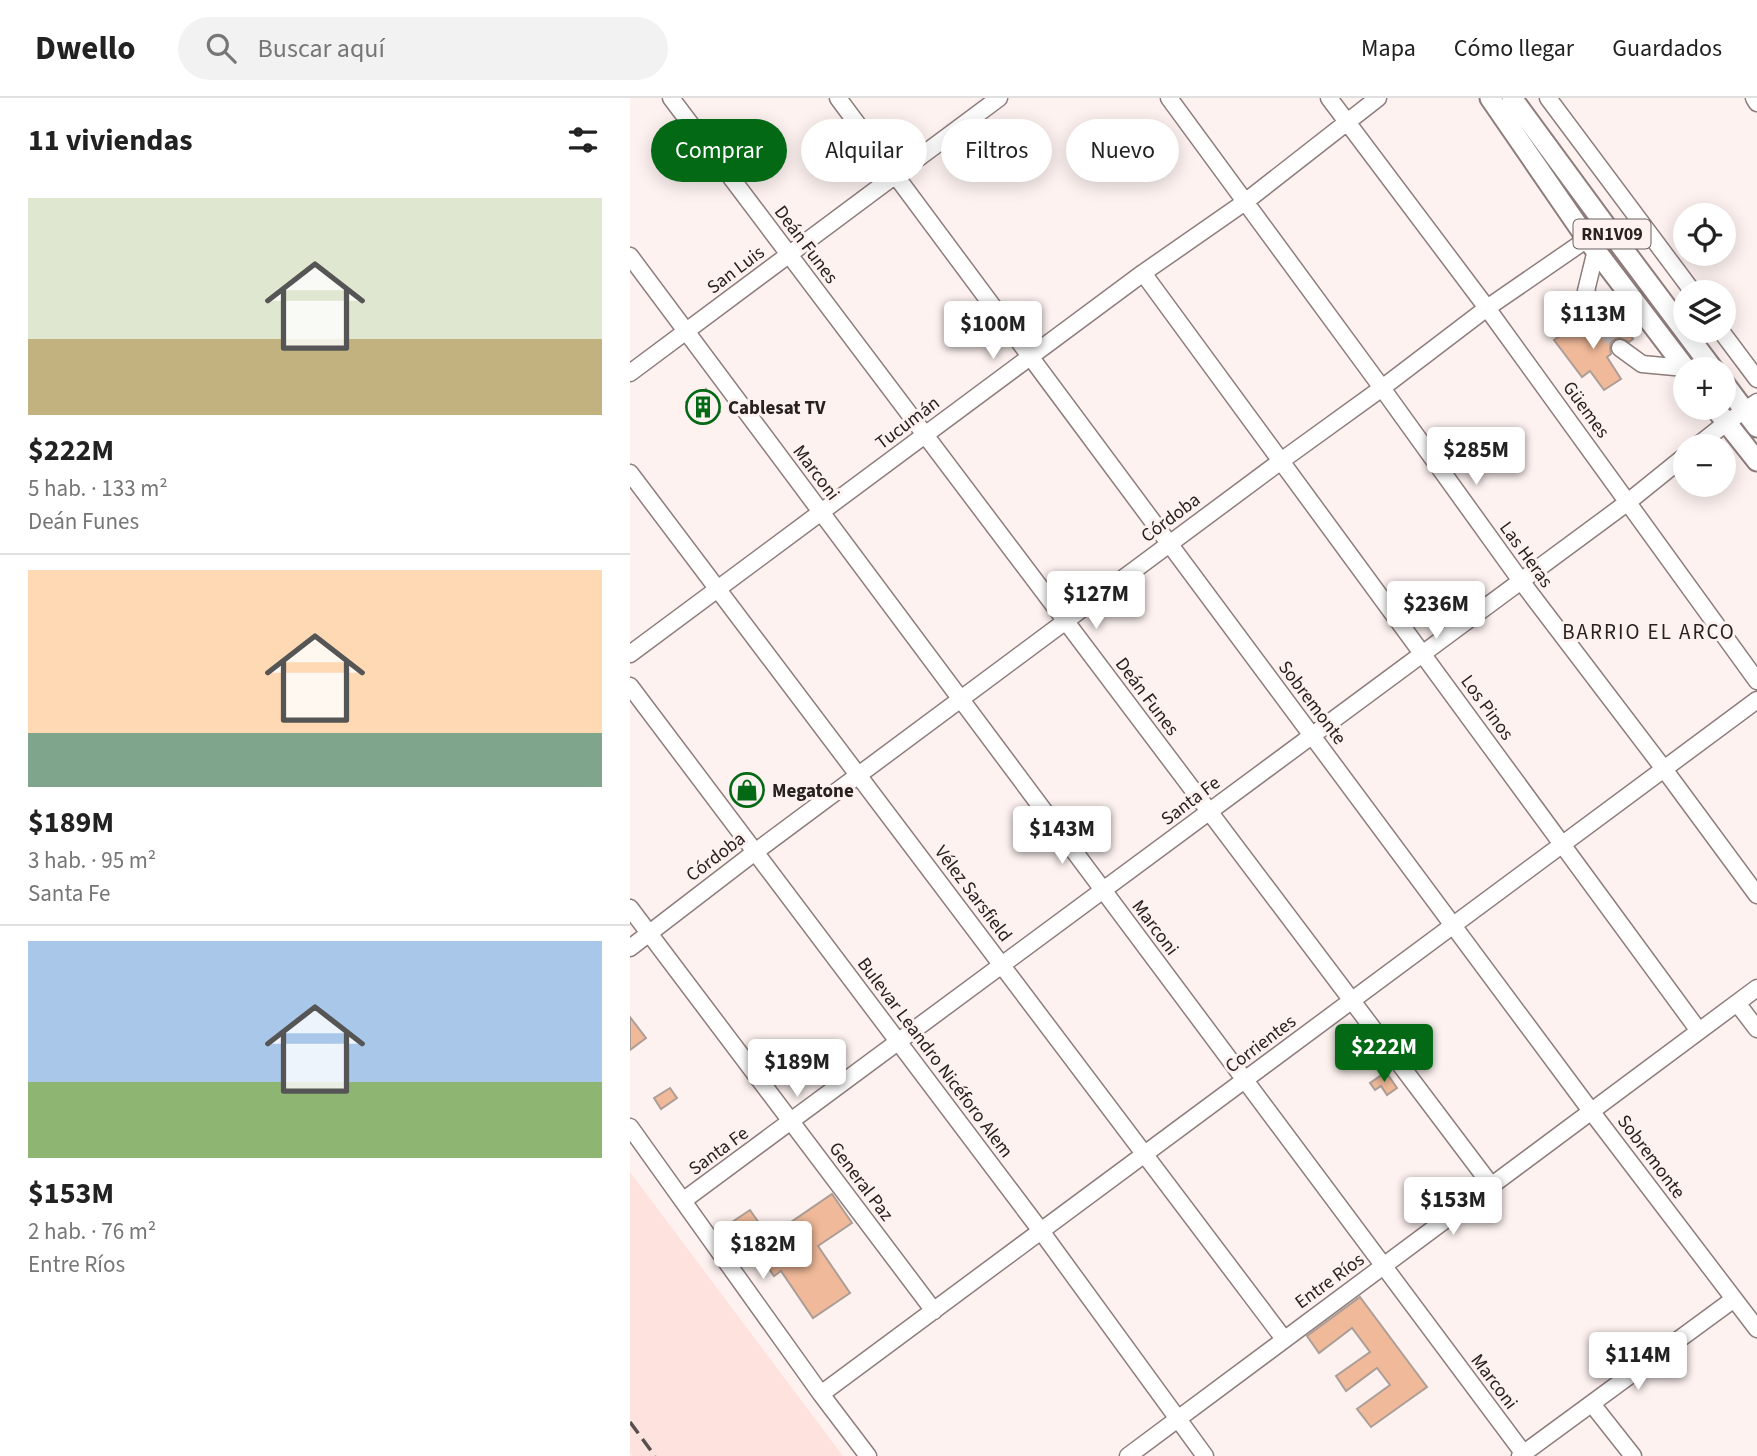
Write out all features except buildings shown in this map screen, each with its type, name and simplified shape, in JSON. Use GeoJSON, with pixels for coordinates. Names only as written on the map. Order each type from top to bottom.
{"type":"FeatureCollection","features":[{"type":"Feature","properties":{"kind":"main road","name":"RN1V09"},"geometry":{"type":"LineString","coordinates":[[1490,98],[1592,244],[1677,357]]}},
{"type":"Feature","properties":{"kind":"main road","name":"RN1V09"},"geometry":{"type":"LineString","coordinates":[[1513,98],[1704,357]]}},
{"type":"Feature","properties":{"kind":"main road"},"geometry":{"type":"LineString","coordinates":[[1736,394],[1751,407],[1757,426]]}},
{"type":"Feature","properties":{"kind":"main road"},"geometry":{"type":"LineString","coordinates":[[1725,420],[1757,461]]}},
{"type":"Feature","properties":{"kind":"street","name":"Deán Funes"},"geometry":{"type":"LineString","coordinates":[[671,98],[1491,1185]]}},
{"type":"Feature","properties":{"kind":"street","name":"Sobremonte"},"geometry":{"type":"LineString","coordinates":[[838,98],[854,119]]}},
{"type":"Feature","properties":{"kind":"street","name":"San Luis"},"geometry":{"type":"LineString","coordinates":[[927,151],[999,98]]}},
{"type":"Feature","properties":{"kind":"street","name":"Las Heras"},"geometry":{"type":"LineString","coordinates":[[1169,98],[1521,582],[1757,895]]}},
{"type":"Feature","properties":{"kind":"street","name":"Güemes"},"geometry":{"type":"LineString","coordinates":[[1329,98],[1487,308],[1757,681]]}},
{"type":"Feature","properties":{"kind":"street","name":"Tucumán"},"geometry":{"type":"LineString","coordinates":[[630,654],[1143,273],[1245,201],[1378,98]]}},
{"type":"Feature","properties":{"kind":"street"},"geometry":{"type":"LineString","coordinates":[[1548,98],[1684,280]]}},
{"type":"Feature","properties":{"kind":"street"},"geometry":{"type":"LineString","coordinates":[[1754,98],[1757,103]]}},
{"type":"Feature","properties":{"kind":"street","name":"San Luis"},"geometry":{"type":"LineString","coordinates":[[630,373],[886,182]]}},
{"type":"Feature","properties":{"kind":"street","name":"Sobremonte"},"geometry":{"type":"LineString","coordinates":[[900,182],[1591,1111],[1757,1329]]}},
{"type":"Feature","properties":{"kind":"street","name":"Córdoba"},"geometry":{"type":"LineString","coordinates":[[630,948],[858,775],[1487,308],[1592,244],[1606,226]]}},
{"type":"Feature","properties":{"kind":"street"},"geometry":{"type":"LineString","coordinates":[[1592,244],[1586,290],[1603,327]]}},
{"type":"Feature","properties":{"kind":"street","name":"Marconi"},"geometry":{"type":"LineString","coordinates":[[630,256],[1522,1455]]}},
{"type":"Feature","properties":{"kind":"street","name":"Los Pinos"},"geometry":{"type":"LineString","coordinates":[[1143,273],[1699,1031]]}},
{"type":"Feature","properties":{"kind":"street"},"geometry":{"type":"LineString","coordinates":[[1730,343],[1757,379]]}},
{"type":"Feature","properties":{"kind":"street"},"geometry":{"type":"LineString","coordinates":[[1620,348],[1642,364],[1673,368]]}},
{"type":"Feature","properties":{"kind":"street"},"geometry":{"type":"LineString","coordinates":[[1706,434],[1717,420]]}},
{"type":"Feature","properties":{"kind":"street","name":"Santa Fe"},"geometry":{"type":"LineString","coordinates":[[684,1200],[1521,582],[1673,466]]}},
{"type":"Feature","properties":{"kind":"street","name":"Vélez Sarsfield"},"geometry":{"type":"LineString","coordinates":[[630,472],[1284,1339]]}},
{"type":"Feature","properties":{"kind":"street","name":"Bulevar Leandro Nicéforo Alem"},"geometry":{"type":"LineString","coordinates":[[630,686],[1041,1231],[1205,1456]]}},
{"type":"Feature","properties":{"kind":"street","name":"Corrientes"},"geometry":{"type":"LineString","coordinates":[[821,1394],[1757,699]]}},
{"type":"Feature","properties":{"kind":"street","name":"General Paz"},"geometry":{"type":"LineString","coordinates":[[630,908],[934,1311]]}},
{"type":"Feature","properties":{"kind":"street","name":"Entre Ríos"},"geometry":{"type":"LineString","coordinates":[[1128,1456],[1757,988]]}},
{"type":"Feature","properties":{"kind":"street"},"geometry":{"type":"LineString","coordinates":[[1737,1003],[1757,1029]]}},
{"type":"Feature","properties":{"kind":"street"},"geometry":{"type":"LineString","coordinates":[[630,1127],[868,1456]]}},
{"type":"Feature","properties":{"kind":"street"},"geometry":{"type":"LineString","coordinates":[[1522,1455],[1734,1299]]}},
{"type":"Feature","properties":{"kind":"street"},"geometry":{"type":"LineString","coordinates":[[1592,1404],[1633,1456]]}},
{"type":"Feature","properties":{"kind":"shaded area"},"geometry":{"type":"Polygon","coordinates":[[[630,1172],[843,1456],[632,1456],[630,1172]]]}},
{"type":"Feature","properties":{"kind":"tunnel"},"geometry":{"type":"LineString","coordinates":[[1603,327],[1620,348]]}},
{"type":"Feature","properties":{"kind":"railway"},"geometry":{"type":"LineString","coordinates":[[630,1422],[655,1456]]}},
{"type":"Feature","properties":{"kind":"place","name":"Cablesat TV"},"geometry":{"type":"Point","coordinates":[703,407]}},
{"type":"Feature","properties":{"kind":"place","name":"Megatone"},"geometry":{"type":"Point","coordinates":[747,790]}},
{"type":"Feature","properties":{"kind":"district","name":"BARRIO EL ARCO"},"geometry":{"type":"Point","coordinates":[1649,632]}}]}
